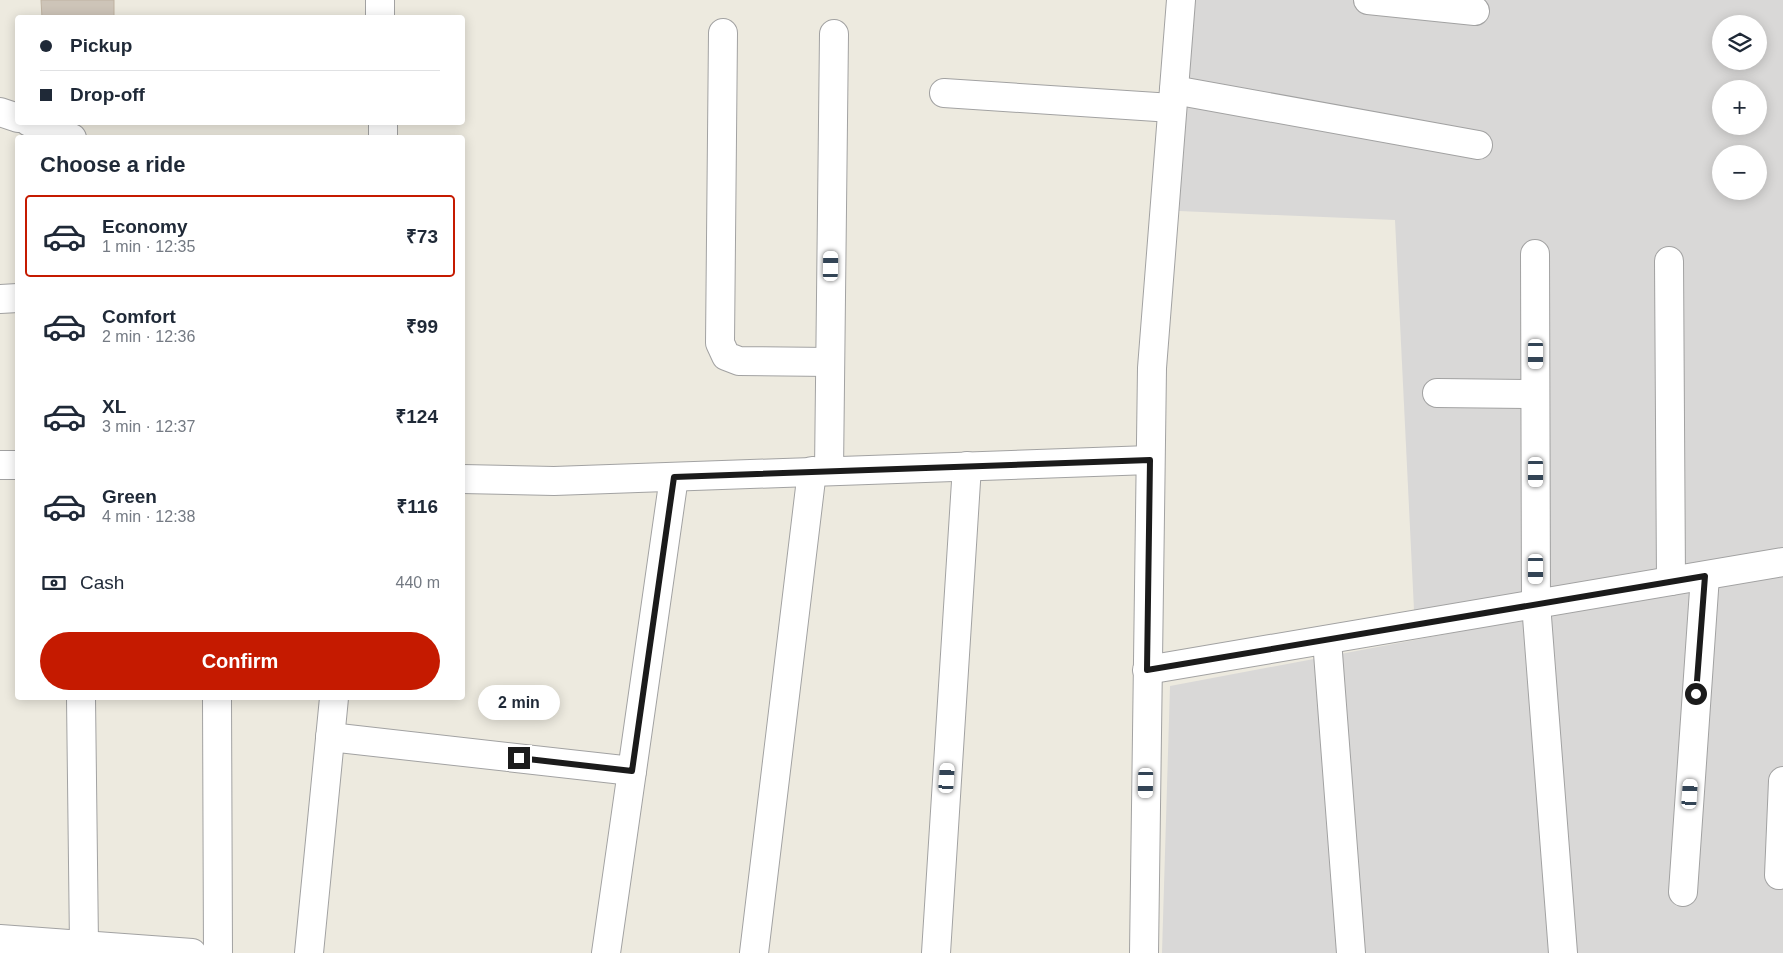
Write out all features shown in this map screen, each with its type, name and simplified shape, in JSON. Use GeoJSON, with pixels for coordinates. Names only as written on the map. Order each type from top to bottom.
{"type":"FeatureCollection","features":[{"type":"Feature","properties":{"kind":"street"},"geometry":{"type":"LineString","coordinates":[[380,0],[380,15]]}},
{"type":"Feature","properties":{"kind":"street"},"geometry":{"type":"LineString","coordinates":[[1144,953],[1152,368],[1181,0]]}},
{"type":"Feature","properties":{"kind":"street"},"geometry":{"type":"LineString","coordinates":[[1368,0],[1475,12]]}},
{"type":"Feature","properties":{"kind":"street"},"geometry":{"type":"LineString","coordinates":[[723,33],[720,343],[726,356],[739,362],[830,362]]}},
{"type":"Feature","properties":{"kind":"street"},"geometry":{"type":"LineString","coordinates":[[754,953],[821,471],[830,362],[834,34]]}},
{"type":"Feature","properties":{"kind":"street"},"geometry":{"type":"LineString","coordinates":[[944,93],[1173,99],[1478,145]]}},
{"type":"Feature","properties":{"kind":"street"},"geometry":{"type":"LineString","coordinates":[[0,112],[15,117]]}},
{"type":"Feature","properties":{"kind":"street"},"geometry":{"type":"LineString","coordinates":[[37,125],[64,135]]}},
{"type":"Feature","properties":{"kind":"street"},"geometry":{"type":"LineString","coordinates":[[1536,254],[1536,604],[1563,953]]}},
{"type":"Feature","properties":{"kind":"street"},"geometry":{"type":"LineString","coordinates":[[1670,261],[1671,581]]}},
{"type":"Feature","properties":{"kind":"street"},"geometry":{"type":"LineString","coordinates":[[0,299],[15,298]]}},
{"type":"Feature","properties":{"kind":"street"},"geometry":{"type":"LineString","coordinates":[[1437,393],[1536,394]]}},
{"type":"Feature","properties":{"kind":"street"},"geometry":{"type":"LineString","coordinates":[[465,479],[554,481],[1150,460]]}},
{"type":"Feature","properties":{"kind":"street"},"geometry":{"type":"LineString","coordinates":[[0,465],[15,465]]}},
{"type":"Feature","properties":{"kind":"street"},"geometry":{"type":"LineString","coordinates":[[936,953],[967,466]]}},
{"type":"Feature","properties":{"kind":"street"},"geometry":{"type":"LineString","coordinates":[[606,953],[674,477]]}},
{"type":"Feature","properties":{"kind":"street"},"geometry":{"type":"LineString","coordinates":[[1147,670],[1783,562]]}},
{"type":"Feature","properties":{"kind":"street"},"geometry":{"type":"LineString","coordinates":[[1683,892],[1705,576]]}},
{"type":"Feature","properties":{"kind":"street"},"geometry":{"type":"LineString","coordinates":[[1327,640],[1351,953]]}},
{"type":"Feature","properties":{"kind":"street"},"geometry":{"type":"LineString","coordinates":[[82,700],[84,945]]}},
{"type":"Feature","properties":{"kind":"street"},"geometry":{"type":"LineString","coordinates":[[217,700],[218,953]]}},
{"type":"Feature","properties":{"kind":"street"},"geometry":{"type":"LineString","coordinates":[[309,953],[334,700]]}},
{"type":"Feature","properties":{"kind":"street"},"geometry":{"type":"LineString","coordinates":[[330,737],[632,771]]}},
{"type":"Feature","properties":{"kind":"street"},"geometry":{"type":"LineString","coordinates":[[1779,876],[1783,781]]}},
{"type":"Feature","properties":{"kind":"street"},"geometry":{"type":"LineString","coordinates":[[0,938],[192,953]]}},
{"type":"Feature","properties":{"kind":"shaded area"},"geometry":{"type":"Polygon","coordinates":[[[1195,0],[1783,0],[1783,557],[1414,610],[1395,220],[1179,211],[1195,0]]]}},
{"type":"Feature","properties":{"kind":"shaded area"},"geometry":{"type":"Polygon","coordinates":[[[1783,573],[1783,953],[1162,953],[1170,686],[1669,592],[1783,573]]]}},
{"type":"Feature","properties":{"kind":"building"},"geometry":{"type":"Polygon","coordinates":[[[41,0],[114,0],[114,15],[42,15],[41,0]]]}},
{"type":"Feature","properties":{"kind":"route"},"geometry":{"type":"LineString","coordinates":[[519,758],[632,771],[674,477],[1150,460],[1147,670],[1705,576],[1696,694]]}}]}
